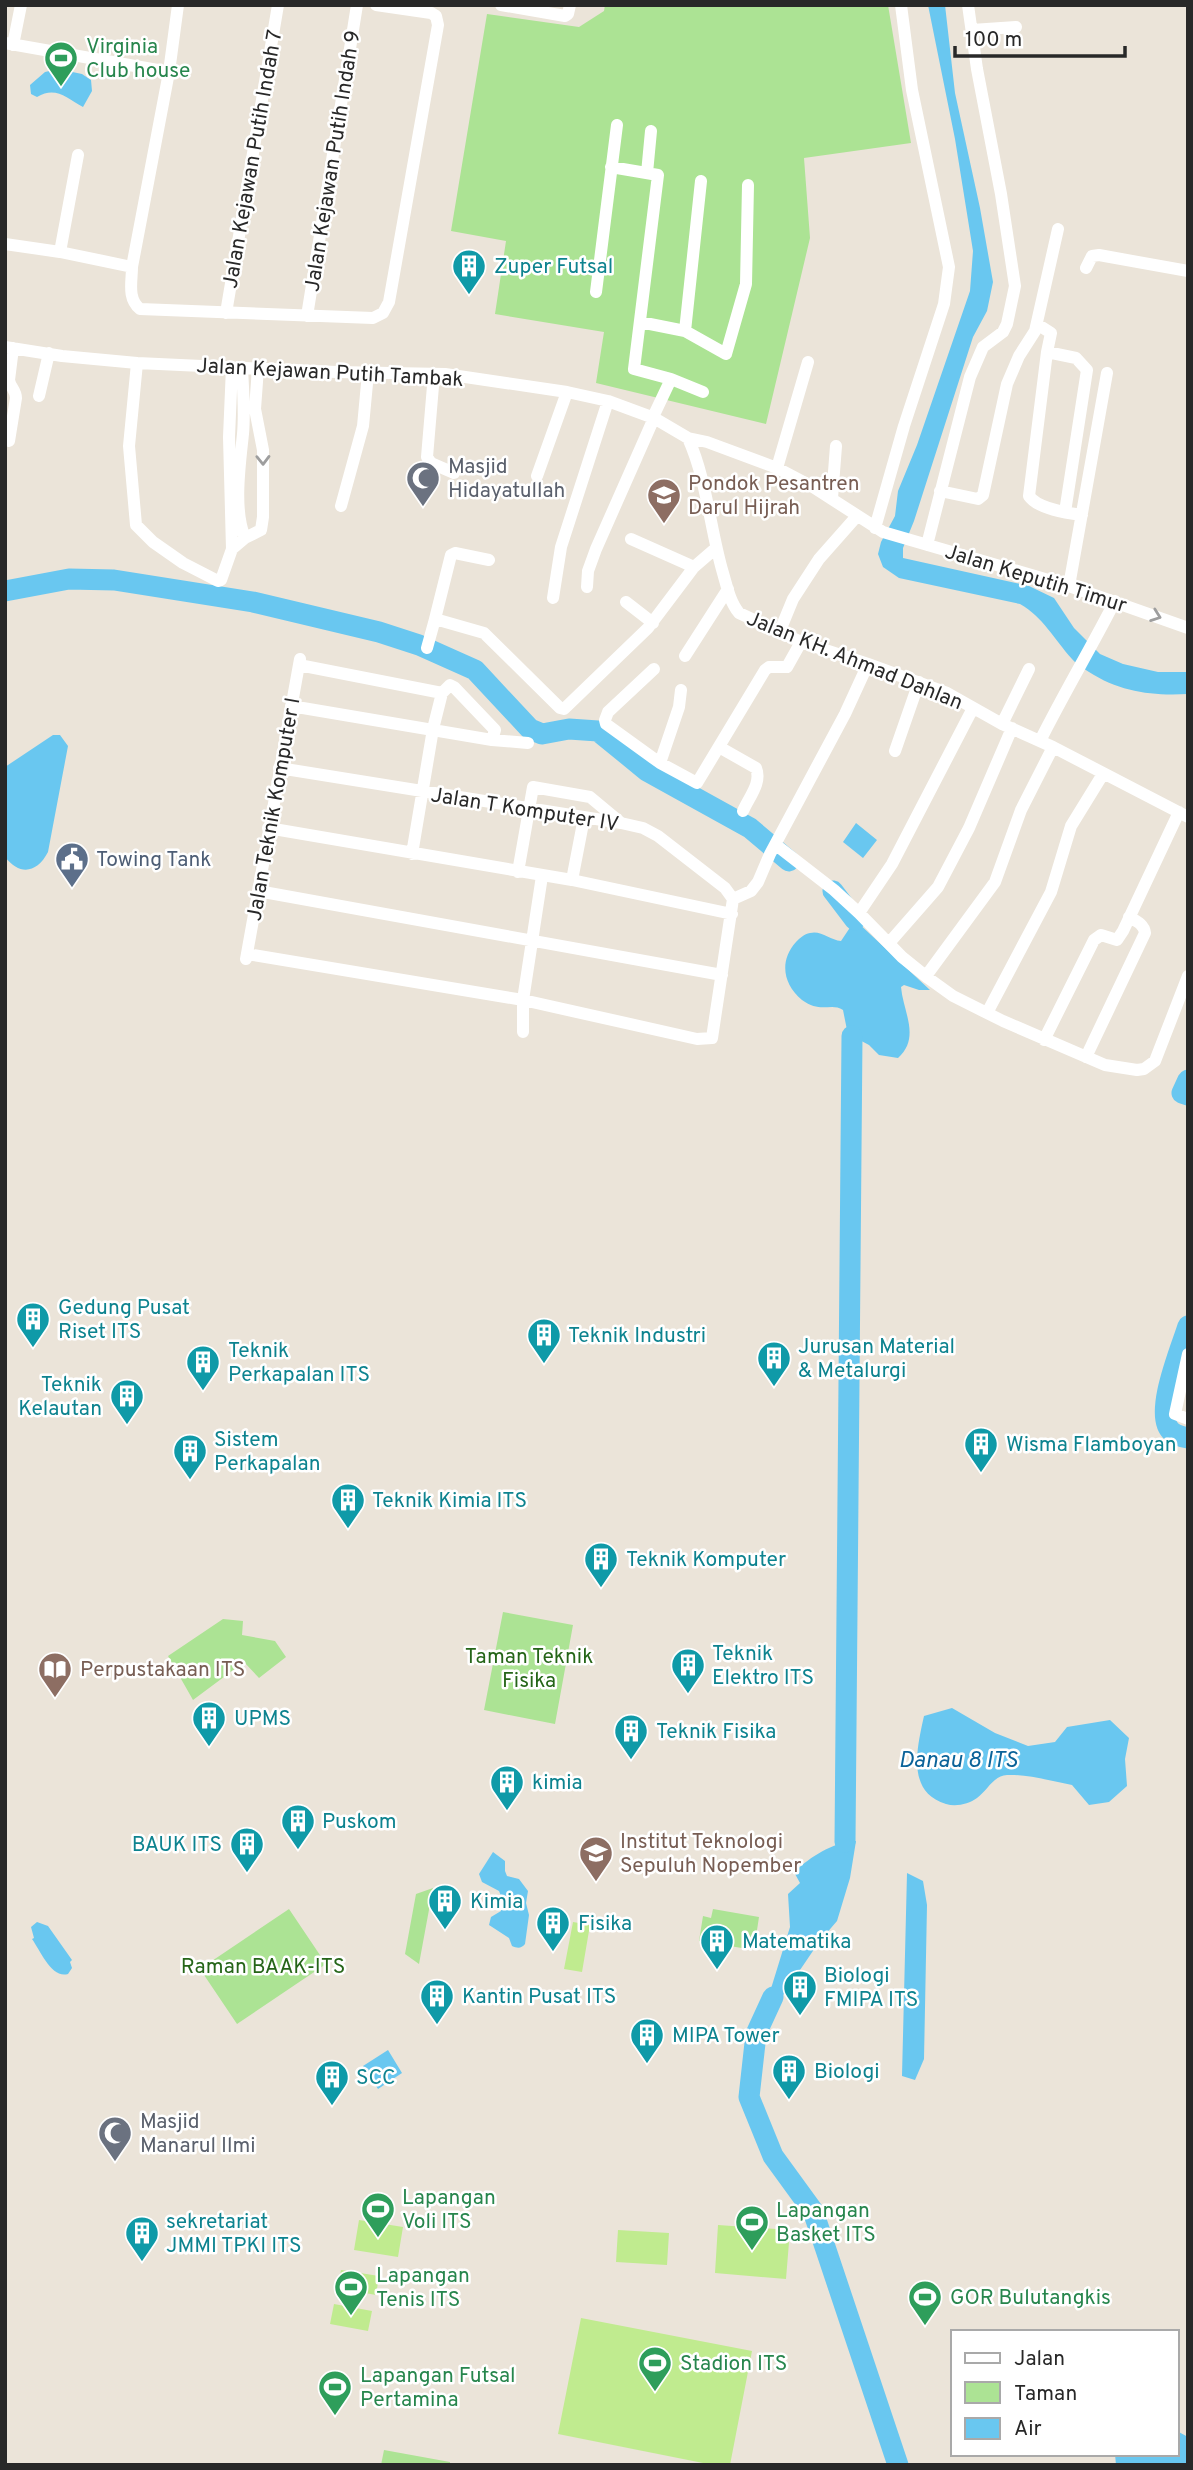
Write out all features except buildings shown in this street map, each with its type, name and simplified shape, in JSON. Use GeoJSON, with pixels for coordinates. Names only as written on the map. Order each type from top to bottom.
{"type":"FeatureCollection","features":[{"type":"Feature","properties":{"kind":"street"},"geometry":{"type":"LineString","coordinates":[[21,5],[9,44],[169,72]]}},
{"type":"Feature","properties":{"kind":"street"},"geometry":{"type":"LineString","coordinates":[[178,5],[169,72],[132,267],[131,295],[134,304],[139,309],[373,318],[383,313],[389,302],[438,25],[436,16],[431,13],[376,5]]}},
{"type":"Feature","properties":{"kind":"street","name":"Jalan Kejawan Putih Indah 7"},"geometry":{"type":"LineString","coordinates":[[226,313],[278,5]]}},
{"type":"Feature","properties":{"kind":"street","name":"Jalan Kejawan Putih Indah 9"},"geometry":{"type":"LineString","coordinates":[[307,316],[357,5]]}},
{"type":"Feature","properties":{"kind":"street"},"geometry":{"type":"LineString","coordinates":[[501,5],[567,11]]}},
{"type":"Feature","properties":{"kind":"street"},"geometry":{"type":"LineString","coordinates":[[879,530],[904,426],[944,304],[949,274],[946,244],[912,90],[901,5]]}},
{"type":"Feature","properties":{"kind":"street"},"geometry":{"type":"LineString","coordinates":[[927,545],[970,377],[983,347],[1003,332],[1007,324],[1015,286],[968,5]]}},
{"type":"Feature","properties":{"kind":"street"},"geometry":{"type":"LineString","coordinates":[[972,30],[1016,27]]}},
{"type":"Feature","properties":{"kind":"street"},"geometry":{"type":"LineString","coordinates":[[596,292],[617,125]]}},
{"type":"Feature","properties":{"kind":"street"},"geometry":{"type":"LineString","coordinates":[[647,173],[651,131]]}},
{"type":"Feature","properties":{"kind":"street"},"geometry":{"type":"LineString","coordinates":[[60,252],[78,155]]}},
{"type":"Feature","properties":{"kind":"street"},"geometry":{"type":"LineString","coordinates":[[611,167],[658,175],[634,369],[671,379],[703,392]]}},
{"type":"Feature","properties":{"kind":"street"},"geometry":{"type":"LineString","coordinates":[[685,331],[701,181]]}},
{"type":"Feature","properties":{"kind":"street"},"geometry":{"type":"LineString","coordinates":[[640,322],[685,331],[726,354],[746,284],[748,186]]}},
{"type":"Feature","properties":{"kind":"street"},"geometry":{"type":"LineString","coordinates":[[940,491],[978,499],[984,495],[1007,384],[1037,324],[1058,229]]}},
{"type":"Feature","properties":{"kind":"street"},"geometry":{"type":"LineString","coordinates":[[5,244],[132,267]]}},
{"type":"Feature","properties":{"kind":"street"},"geometry":{"type":"LineString","coordinates":[[1086,268],[1092,256],[1099,255],[1188,271]]}},
{"type":"Feature","properties":{"kind":"street"},"geometry":{"type":"LineString","coordinates":[[1037,324],[1051,333],[1029,496],[1033,502],[1082,515]]}},
{"type":"Feature","properties":{"kind":"street"},"geometry":{"type":"LineString","coordinates":[[9,347],[9,380],[16,392],[16,398],[9,441]]}},
{"type":"Feature","properties":{"kind":"street","name":"Jalan Kejawan Putih Tambak"},"geometry":{"type":"LineString","coordinates":[[9,347],[137,363],[434,374],[567,392],[608,401],[654,417],[688,439]]}},
{"type":"Feature","properties":{"kind":"street"},"geometry":{"type":"LineString","coordinates":[[1047,352],[1076,358],[1087,370],[1065,512]]}},
{"type":"Feature","properties":{"kind":"street"},"geometry":{"type":"LineString","coordinates":[[39,397],[49,354]]}},
{"type":"Feature","properties":{"kind":"street"},"geometry":{"type":"LineString","coordinates":[[777,468],[808,362]]}},
{"type":"Feature","properties":{"kind":"street"},"geometry":{"type":"LineString","coordinates":[[137,363],[129,446],[136,525],[183,563],[218,581],[221,580],[232,549],[229,437],[237,368]]}},
{"type":"Feature","properties":{"kind":"street"},"geometry":{"type":"LineString","coordinates":[[237,368],[243,432],[238,478],[244,538]]}},
{"type":"Feature","properties":{"kind":"street"},"geometry":{"type":"LineString","coordinates":[[232,549],[244,538],[261,530],[263,517],[263,450],[255,409],[258,368]]}},
{"type":"Feature","properties":{"kind":"street"},"geometry":{"type":"LineString","coordinates":[[341,506],[363,426],[368,373]]}},
{"type":"Feature","properties":{"kind":"street"},"geometry":{"type":"LineString","coordinates":[[1069,586],[1107,373]]}},
{"type":"Feature","properties":{"kind":"street"},"geometry":{"type":"LineString","coordinates":[[434,374],[427,457],[431,463],[454,473]]}},
{"type":"Feature","properties":{"kind":"street"},"geometry":{"type":"LineString","coordinates":[[587,587],[596,549],[671,379]]}},
{"type":"Feature","properties":{"kind":"street"},"geometry":{"type":"LineString","coordinates":[[537,476],[567,392]]}},
{"type":"Feature","properties":{"kind":"street"},"geometry":{"type":"LineString","coordinates":[[552,598],[561,547],[608,401]]}},
{"type":"Feature","properties":{"kind":"street"},"geometry":{"type":"LineString","coordinates":[[243,432],[259,429]]}},
{"type":"Feature","properties":{"kind":"street","name":"Jalan Keputih Timur"},"geometry":{"type":"LineString","coordinates":[[688,439],[707,442],[777,468],[831,498],[879,530],[1069,586],[1188,628]]}},
{"type":"Feature","properties":{"kind":"street","name":"Jalan KH. Ahmad Dahlan"},"geometry":{"type":"LineString","coordinates":[[688,439],[696,458],[728,589],[733,605],[739,613],[801,642],[947,693],[1183,814]]}},
{"type":"Feature","properties":{"kind":"street"},"geometry":{"type":"LineString","coordinates":[[831,498],[836,446]]}},
{"type":"Feature","properties":{"kind":"street"},"geometry":{"type":"LineString","coordinates":[[779,633],[793,599],[818,559],[857,516]]}},
{"type":"Feature","properties":{"kind":"street"},"geometry":{"type":"LineString","coordinates":[[631,539],[694,567]]}},
{"type":"Feature","properties":{"kind":"street"},"geometry":{"type":"LineString","coordinates":[[435,619],[484,633],[564,709],[653,623],[694,567],[716,548]]}},
{"type":"Feature","properties":{"kind":"street"},"geometry":{"type":"LineString","coordinates":[[427,648],[451,555],[455,553],[489,560]]}},
{"type":"Feature","properties":{"kind":"street"},"geometry":{"type":"LineString","coordinates":[[685,656],[728,589]]}},
{"type":"Feature","properties":{"kind":"street"},"geometry":{"type":"LineString","coordinates":[[626,601],[653,623]]}},
{"type":"Feature","properties":{"kind":"street"},"geometry":{"type":"LineString","coordinates":[[1040,741],[1070,680],[1093,644],[1115,601]]}},
{"type":"Feature","properties":{"kind":"street"},"geometry":{"type":"LineString","coordinates":[[654,669],[608,712],[606,724],[660,763],[697,783],[765,670],[769,667],[787,667],[801,642]]}},
{"type":"Feature","properties":{"kind":"street","name":"Jalan Teknik Komputer I"},"geometry":{"type":"LineString","coordinates":[[442,693],[300,662],[246,957],[523,1000]]}},
{"type":"Feature","properties":{"kind":"street"},"geometry":{"type":"LineString","coordinates":[[523,1000],[705,1040],[712,1038],[733,899],[751,891],[758,882],[868,664]]}},
{"type":"Feature","properties":{"kind":"street"},"geometry":{"type":"LineString","coordinates":[[890,943],[938,887],[969,828],[1029,669]]}},
{"type":"Feature","properties":{"kind":"street"},"geometry":{"type":"LineString","coordinates":[[895,751],[919,682]]}},
{"type":"Feature","properties":{"kind":"street"},"geometry":{"type":"LineString","coordinates":[[412,854],[433,729],[442,693],[450,685],[495,730],[492,740]]}},
{"type":"Feature","properties":{"kind":"street"},"geometry":{"type":"LineString","coordinates":[[660,763],[679,707],[681,690]]}},
{"type":"Feature","properties":{"kind":"street"},"geometry":{"type":"LineString","coordinates":[[291,706],[492,740],[528,743]]}},
{"type":"Feature","properties":{"kind":"street"},"geometry":{"type":"LineString","coordinates":[[859,913],[892,864],[973,708]]}},
{"type":"Feature","properties":{"kind":"street"},"geometry":{"type":"LineString","coordinates":[[719,747],[756,768],[759,775],[743,811]]}},
{"type":"Feature","properties":{"kind":"street"},"geometry":{"type":"LineString","coordinates":[[926,976],[995,882],[1021,810],[1053,747]]}},
{"type":"Feature","properties":{"kind":"street","name":"Jalan T Komputer IV"},"geometry":{"type":"LineString","coordinates":[[279,768],[643,828],[658,836],[725,888],[733,899]]}},
{"type":"Feature","properties":{"kind":"street"},"geometry":{"type":"LineString","coordinates":[[987,1013],[1051,892],[1071,826],[1102,774]]}},
{"type":"Feature","properties":{"kind":"street"},"geometry":{"type":"LineString","coordinates":[[518,872],[532,789],[535,786],[590,797],[621,823]]}},
{"type":"Feature","properties":{"kind":"street"},"geometry":{"type":"LineString","coordinates":[[1044,1040],[1094,940],[1101,935],[1115,941],[1123,931],[1183,814]]}},
{"type":"Feature","properties":{"kind":"street"},"geometry":{"type":"LineString","coordinates":[[572,880],[584,818]]}},
{"type":"Feature","properties":{"kind":"street"},"geometry":{"type":"LineString","coordinates":[[268,828],[572,880],[732,914]]}},
{"type":"Feature","properties":{"kind":"street"},"geometry":{"type":"LineString","coordinates":[[773,849],[834,890],[902,957],[953,996],[1044,1040],[1105,1065],[1137,1070],[1144,1069],[1155,1061],[1188,975]]}},
{"type":"Feature","properties":{"kind":"street"},"geometry":{"type":"LineString","coordinates":[[523,1032],[523,1000],[542,876]]}},
{"type":"Feature","properties":{"kind":"street"},"geometry":{"type":"LineString","coordinates":[[258,891],[722,975]]}},
{"type":"Feature","properties":{"kind":"street"},"geometry":{"type":"LineString","coordinates":[[1086,1057],[1145,933],[1145,928],[1140,923],[1129,917]]}},
{"type":"Feature","properties":{"kind":"street"},"geometry":{"type":"LineString","coordinates":[[1182,1416],[1188,1354]]}},
{"type":"Feature","properties":{"kind":"green space"},"geometry":{"type":"Polygon","coordinates":[[[605,5],[888,5],[911,143],[804,158],[810,238],[766,424],[596,383],[604,332],[495,314],[506,241],[451,231],[487,14],[579,27],[604,11],[605,5]]]}},
{"type":"Feature","properties":{"kind":"green space","name":"Taman Teknik Fisika"},"geometry":{"type":"Polygon","coordinates":[[[503,1612],[573,1625],[555,1724],[484,1710],[503,1612]]]}},
{"type":"Feature","properties":{"kind":"green space"},"geometry":{"type":"Polygon","coordinates":[[[223,1619],[243,1621],[242,1635],[275,1641],[286,1657],[259,1678],[244,1662],[193,1700],[168,1656],[223,1619]]]}},
{"type":"Feature","properties":{"kind":"green space"},"geometry":{"type":"Polygon","coordinates":[[[433,1888],[419,1964],[405,1954],[416,1894],[433,1888]]]}},
{"type":"Feature","properties":{"kind":"green space","name":"Raman BAAK-ITS"},"geometry":{"type":"Polygon","coordinates":[[[289,1909],[326,1964],[237,2024],[200,1969],[289,1909]]]}},
{"type":"Feature","properties":{"kind":"green space"},"geometry":{"type":"Polygon","coordinates":[[[713,1909],[759,1917],[754,1950],[699,1941],[703,1916],[711,1918],[713,1909]]]}},
{"type":"Feature","properties":{"kind":"green space"},"geometry":{"type":"Polygon","coordinates":[[[573,1922],[590,1925],[582,1972],[564,1969],[573,1922]]]}},
{"type":"Feature","properties":{"kind":"green space","name":"Lapangan Voli ITS"},"geometry":{"type":"Polygon","coordinates":[[[359,2220],[403,2227],[398,2257],[354,2250],[359,2220]]]}},
{"type":"Feature","properties":{"kind":"green space","name":"Lapangan Basket ITS"},"geometry":{"type":"Polygon","coordinates":[[[718,2225],[790,2230],[786,2279],[715,2273],[718,2225]]]}},
{"type":"Feature","properties":{"kind":"green space"},"geometry":{"type":"Polygon","coordinates":[[[618,2230],[669,2233],[667,2265],[616,2262],[618,2230]]]}},
{"type":"Feature","properties":{"kind":"green space","name":"Lapangan Tenis ITS"},"geometry":{"type":"Polygon","coordinates":[[[341,2270],[379,2276],[376,2295],[338,2288],[341,2270]]]}},
{"type":"Feature","properties":{"kind":"green space","name":"Lapangan Tenis ITS"},"geometry":{"type":"Polygon","coordinates":[[[334,2304],[372,2311],[368,2331],[330,2324],[334,2304]]]}},
{"type":"Feature","properties":{"kind":"green space","name":"Stadion ITS"},"geometry":{"type":"Polygon","coordinates":[[[581,2318],[752,2351],[730,2465],[713,2465],[558,2434],[581,2318]]]}},
{"type":"Feature","properties":{"kind":"green space"},"geometry":{"type":"Polygon","coordinates":[[[384,2450],[450,2462],[450,2465],[381,2465],[384,2450]]]}},
{"type":"Feature","properties":{"kind":"water"},"geometry":{"type":"Polygon","coordinates":[[[928,5],[945,5],[955,93],[993,282],[987,311],[973,337],[903,548],[903,558],[1029,586],[1054,598],[1074,628],[1100,654],[1123,664],[1158,672],[1188,672],[1188,694],[1149,693],[1112,684],[1076,663],[1042,622],[1020,604],[899,578],[883,567],[878,554],[881,542],[895,516],[898,491],[917,445],[970,291],[973,251],[955,139],[928,5]]]}},
{"type":"Feature","properties":{"kind":"water","name":"Virginia Club house"},"geometry":{"type":"Polygon","coordinates":[[[58,69],[82,74],[91,80],[92,91],[83,107],[55,93],[37,97],[31,94],[30,85],[45,72],[58,69]]]}},
{"type":"Feature","properties":{"kind":"water"},"geometry":{"type":"Polygon","coordinates":[[[53,735],[60,735],[68,746],[48,852],[34,868],[22,869],[5,857],[5,767],[53,735]]]}},
{"type":"Feature","properties":{"kind":"water"},"geometry":{"type":"Polygon","coordinates":[[[856,823],[877,840],[863,858],[843,842],[856,823]]]}},
{"type":"Feature","properties":{"kind":"water"},"geometry":{"type":"Polygon","coordinates":[[[855,920],[930,990],[904,985],[901,987],[910,1033],[905,1050],[898,1058],[879,1055],[847,1030],[843,1010],[809,1004],[796,994],[787,980],[785,964],[796,942],[806,934],[814,932],[841,941],[855,920]]]}},
{"type":"Feature","properties":{"kind":"water","name":"Danau 8 ITS"},"geometry":{"type":"Polygon","coordinates":[[[952,1708],[995,1733],[1028,1746],[1055,1742],[1067,1727],[1110,1720],[1129,1738],[1125,1759],[1127,1786],[1109,1802],[1089,1805],[1072,1785],[1007,1775],[998,1778],[970,1802],[946,1804],[933,1798],[925,1790],[917,1768],[917,1755],[924,1716],[952,1708]]]}},
{"type":"Feature","properties":{"kind":"water"},"geometry":{"type":"Polygon","coordinates":[[[856,1841],[850,1878],[837,1921],[819,1942],[779,2001],[769,1995],[790,1927],[788,1894],[800,1883],[794,1872],[822,1851],[838,1844],[856,1841]]]}},
{"type":"Feature","properties":{"kind":"water"},"geometry":{"type":"Polygon","coordinates":[[[493,1852],[505,1861],[507,1876],[519,1879],[528,1891],[526,1903],[529,1915],[525,1944],[517,1948],[512,1946],[509,1938],[489,1925],[491,1917],[501,1911],[503,1901],[499,1891],[482,1882],[479,1874],[493,1852]]]}},
{"type":"Feature","properties":{"kind":"water"},"geometry":{"type":"Polygon","coordinates":[[[907,1873],[923,1881],[927,1905],[924,2059],[915,2080],[902,2076],[907,1873]]]}},
{"type":"Feature","properties":{"kind":"water"},"geometry":{"type":"Polygon","coordinates":[[[37,1922],[48,1926],[72,1960],[72,1968],[68,1974],[52,1969],[32,1939],[31,1927],[37,1922]]]}},
{"type":"Feature","properties":{"kind":"water"},"geometry":{"type":"Polygon","coordinates":[[[388,2050],[402,2073],[378,2089],[363,2066],[388,2050]]]}},
{"type":"Feature","properties":{"kind":"water"},"geometry":{"type":"Polygon","coordinates":[[[1179,2432],[1188,2437],[1188,2465],[1116,2465],[1115,2456],[1179,2456],[1179,2432]]]}},
{"type":"Feature","properties":{"kind":"waterway"},"geometry":{"type":"LineString","coordinates":[[5,591],[69,579],[114,580],[253,602],[379,632],[419,645],[475,670],[530,729],[542,734],[569,729],[598,731],[647,771],[750,828],[789,861]]}},
{"type":"Feature","properties":{"kind":"waterway"},"geometry":{"type":"LineString","coordinates":[[833,891],[855,920]]}},
{"type":"Feature","properties":{"kind":"waterway"},"geometry":{"type":"LineString","coordinates":[[845,1842],[852,1036]]}},
{"type":"Feature","properties":{"kind":"waterway"},"geometry":{"type":"LineString","coordinates":[[1188,1080],[1182,1093],[1188,1095]]}},
{"type":"Feature","properties":{"kind":"waterway"},"geometry":{"type":"LineString","coordinates":[[1188,1326],[1170,1381],[1165,1412],[1172,1432],[1188,1438]]}},
{"type":"Feature","properties":{"kind":"waterway"},"geometry":{"type":"LineString","coordinates":[[773,1997],[756,2034],[749,2097],[773,2156],[813,2211],[898,2465]]}},
{"type":"Feature","properties":{"kind":"place","name":"Virginia Club house"},"geometry":{"type":"Point","coordinates":[61,88]}},
{"type":"Feature","properties":{"kind":"place","name":"Zuper Futsal"},"geometry":{"type":"Point","coordinates":[469,296]}},
{"type":"Feature","properties":{"kind":"place","name":"Masjid Hidayatullah"},"geometry":{"type":"Point","coordinates":[423,508]}},
{"type":"Feature","properties":{"kind":"place","name":"Pondok Pesantren Darul Hijrah"},"geometry":{"type":"Point","coordinates":[664,525]}},
{"type":"Feature","properties":{"kind":"place","name":"Towing Tank"},"geometry":{"type":"Point","coordinates":[72,889]}},
{"type":"Feature","properties":{"kind":"place","name":"Gedung Pusat Riset ITS"},"geometry":{"type":"Point","coordinates":[33,1349]}},
{"type":"Feature","properties":{"kind":"place","name":"Teknik Industri"},"geometry":{"type":"Point","coordinates":[544,1365]}},
{"type":"Feature","properties":{"kind":"place","name":"Jurusan Material & Metalurgi"},"geometry":{"type":"Point","coordinates":[774,1388]}},
{"type":"Feature","properties":{"kind":"place","name":"Teknik Perkapalan ITS"},"geometry":{"type":"Point","coordinates":[203,1392]}},
{"type":"Feature","properties":{"kind":"place","name":"Teknik Kelautan"},"geometry":{"type":"Point","coordinates":[127,1426]}},
{"type":"Feature","properties":{"kind":"place","name":"Wisma Flamboyan"},"geometry":{"type":"Point","coordinates":[981,1474]}},
{"type":"Feature","properties":{"kind":"place","name":"Sistem Perkapalan"},"geometry":{"type":"Point","coordinates":[190,1481]}},
{"type":"Feature","properties":{"kind":"place","name":"Teknik Kimia ITS"},"geometry":{"type":"Point","coordinates":[348,1530]}},
{"type":"Feature","properties":{"kind":"place","name":"Teknik Komputer"},"geometry":{"type":"Point","coordinates":[601,1589]}},
{"type":"Feature","properties":{"kind":"place","name":"Teknik Elektro ITS"},"geometry":{"type":"Point","coordinates":[688,1695]}},
{"type":"Feature","properties":{"kind":"place","name":"Perpustakaan ITS"},"geometry":{"type":"Point","coordinates":[55,1699]}},
{"type":"Feature","properties":{"kind":"place","name":"UPMS"},"geometry":{"type":"Point","coordinates":[209,1748]}},
{"type":"Feature","properties":{"kind":"place","name":"Teknik Fisika"},"geometry":{"type":"Point","coordinates":[631,1761]}},
{"type":"Feature","properties":{"kind":"place","name":"kimia"},"geometry":{"type":"Point","coordinates":[507,1812]}},
{"type":"Feature","properties":{"kind":"place","name":"Puskom"},"geometry":{"type":"Point","coordinates":[298,1851]}},
{"type":"Feature","properties":{"kind":"place","name":"BAUK ITS"},"geometry":{"type":"Point","coordinates":[247,1874]}},
{"type":"Feature","properties":{"kind":"place","name":"Institut Teknologi Sepuluh Nopember"},"geometry":{"type":"Point","coordinates":[596,1883]}},
{"type":"Feature","properties":{"kind":"place","name":"Kimia"},"geometry":{"type":"Point","coordinates":[445,1931]}},
{"type":"Feature","properties":{"kind":"place","name":"Fisika"},"geometry":{"type":"Point","coordinates":[553,1953]}},
{"type":"Feature","properties":{"kind":"place","name":"Matematika"},"geometry":{"type":"Point","coordinates":[717,1971]}},
{"type":"Feature","properties":{"kind":"place","name":"Biologi FMIPA ITS"},"geometry":{"type":"Point","coordinates":[800,2017]}},
{"type":"Feature","properties":{"kind":"place","name":"Kantin Pusat ITS"},"geometry":{"type":"Point","coordinates":[437,2026]}},
{"type":"Feature","properties":{"kind":"place","name":"MIPA Tower"},"geometry":{"type":"Point","coordinates":[647,2065]}},
{"type":"Feature","properties":{"kind":"place","name":"Biologi"},"geometry":{"type":"Point","coordinates":[789,2101]}},
{"type":"Feature","properties":{"kind":"place","name":"SCC"},"geometry":{"type":"Point","coordinates":[332,2107]}},
{"type":"Feature","properties":{"kind":"place","name":"Masjid Manarul Ilmi"},"geometry":{"type":"Point","coordinates":[115,2163]}},
{"type":"Feature","properties":{"kind":"place","name":"Lapangan Voli ITS"},"geometry":{"type":"Point","coordinates":[378,2239]}},
{"type":"Feature","properties":{"kind":"place","name":"Lapangan Basket ITS"},"geometry":{"type":"Point","coordinates":[752,2252]}},
{"type":"Feature","properties":{"kind":"place","name":"sekretariat JMMI TPKI ITS"},"geometry":{"type":"Point","coordinates":[142,2263]}},
{"type":"Feature","properties":{"kind":"place","name":"Lapangan Tenis ITS"},"geometry":{"type":"Point","coordinates":[351,2317]}},
{"type":"Feature","properties":{"kind":"place","name":"GOR Bulutangkis"},"geometry":{"type":"Point","coordinates":[925,2327]}},
{"type":"Feature","properties":{"kind":"place","name":"Stadion ITS"},"geometry":{"type":"Point","coordinates":[655,2393]}},
{"type":"Feature","properties":{"kind":"place","name":"Lapangan Futsal Pertamina"},"geometry":{"type":"Point","coordinates":[335,2417]}}]}
